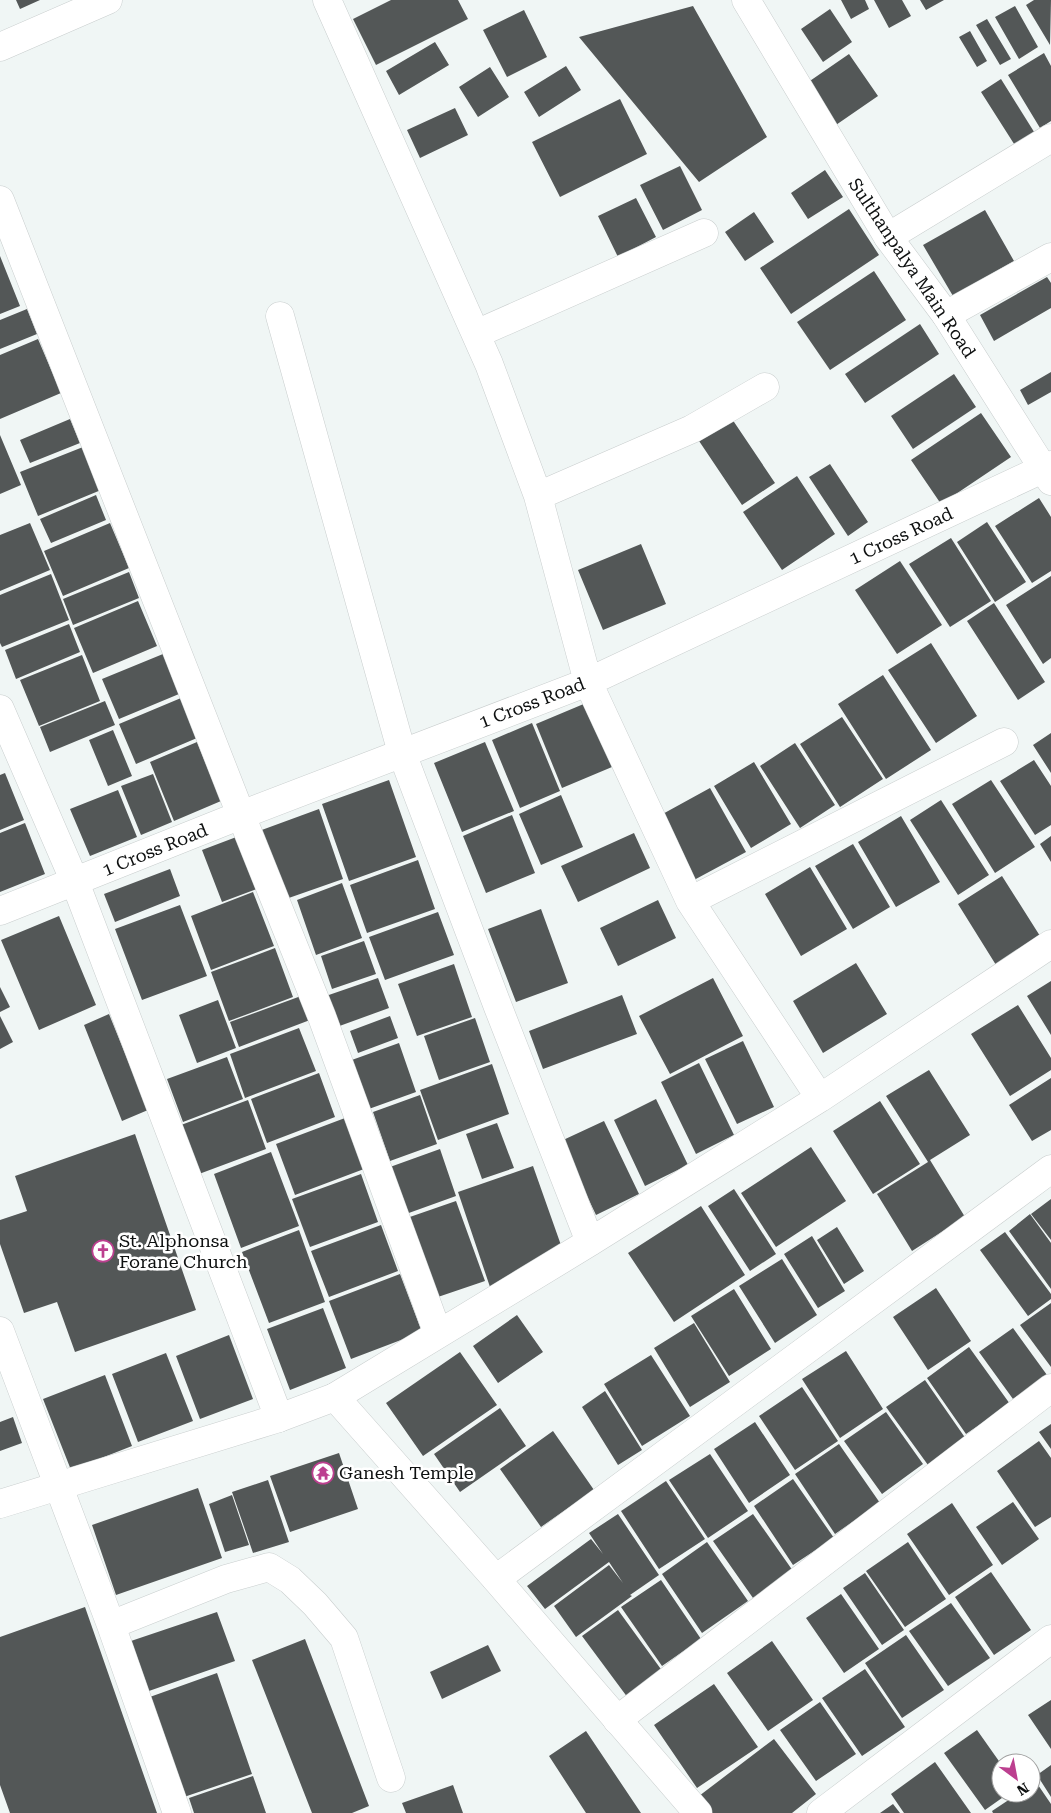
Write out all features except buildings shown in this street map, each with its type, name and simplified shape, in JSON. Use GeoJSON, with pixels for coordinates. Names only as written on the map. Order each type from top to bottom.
{"type":"FeatureCollection","features":[{"type":"Feature","properties":{"kind":"street"},"geometry":{"type":"LineString","coordinates":[[0,47],[108,0]]}},
{"type":"Feature","properties":{"kind":"street"},"geometry":{"type":"LineString","coordinates":[[327,0],[476,334],[538,496],[588,682],[690,901],[820,1098]]}},
{"type":"Feature","properties":{"kind":"street","name":"Sulthanpalya Main Road"},"geometry":{"type":"LineString","coordinates":[[746,0],[888,237],[946,315],[1048,472]]}},
{"type":"Feature","properties":{"kind":"street"},"geometry":{"type":"LineString","coordinates":[[888,237],[1051,138]]}},
{"type":"Feature","properties":{"kind":"street"},"geometry":{"type":"LineString","coordinates":[[0,200],[322,1017],[438,1334]]}},
{"type":"Feature","properties":{"kind":"street"},"geometry":{"type":"LineString","coordinates":[[476,334],[704,233]]}},
{"type":"Feature","properties":{"kind":"street"},"geometry":{"type":"LineString","coordinates":[[946,315],[1051,257]]}},
{"type":"Feature","properties":{"kind":"street"},"geometry":{"type":"LineString","coordinates":[[280,316],[402,753],[498,1007],[590,1242]]}},
{"type":"Feature","properties":{"kind":"street"},"geometry":{"type":"LineString","coordinates":[[538,496],[692,429],[765,387]]}},
{"type":"Feature","properties":{"kind":"street","name":"1 Cross Road"},"geometry":{"type":"LineString","coordinates":[[0,910],[588,682],[1048,472]]}},
{"type":"Feature","properties":{"kind":"street"},"geometry":{"type":"LineString","coordinates":[[0,709],[75,882],[279,1418]]}},
{"type":"Feature","properties":{"kind":"street"},"geometry":{"type":"LineString","coordinates":[[690,901],[1004,742]]}},
{"type":"Feature","properties":{"kind":"street"},"geometry":{"type":"LineString","coordinates":[[0,1504],[279,1418],[335,1397],[590,1242],[820,1098],[1051,944]]}},
{"type":"Feature","properties":{"kind":"street"},"geometry":{"type":"LineString","coordinates":[[496,1579],[1051,1169]]}},
{"type":"Feature","properties":{"kind":"street"},"geometry":{"type":"LineString","coordinates":[[0,1331],[111,1625],[177,1813]]}},
{"type":"Feature","properties":{"kind":"street"},"geometry":{"type":"LineString","coordinates":[[617,1720],[1051,1388]]}},
{"type":"Feature","properties":{"kind":"street"},"geometry":{"type":"LineString","coordinates":[[335,1397],[496,1579],[698,1813]]}},
{"type":"Feature","properties":{"kind":"street"},"geometry":{"type":"LineString","coordinates":[[111,1625],[226,1579],[269,1567],[290,1580],[344,1638],[391,1778]]}},
{"type":"Feature","properties":{"kind":"street"},"geometry":{"type":"LineString","coordinates":[[821,1813],[1051,1639]]}},
{"type":"Feature","properties":{"kind":"place","name":"St. Alphonsa Forane Church"},"geometry":{"type":"Point","coordinates":[103,1251]}},
{"type":"Feature","properties":{"kind":"place","name":"Ganesh Temple"},"geometry":{"type":"Point","coordinates":[323,1473]}}]}
